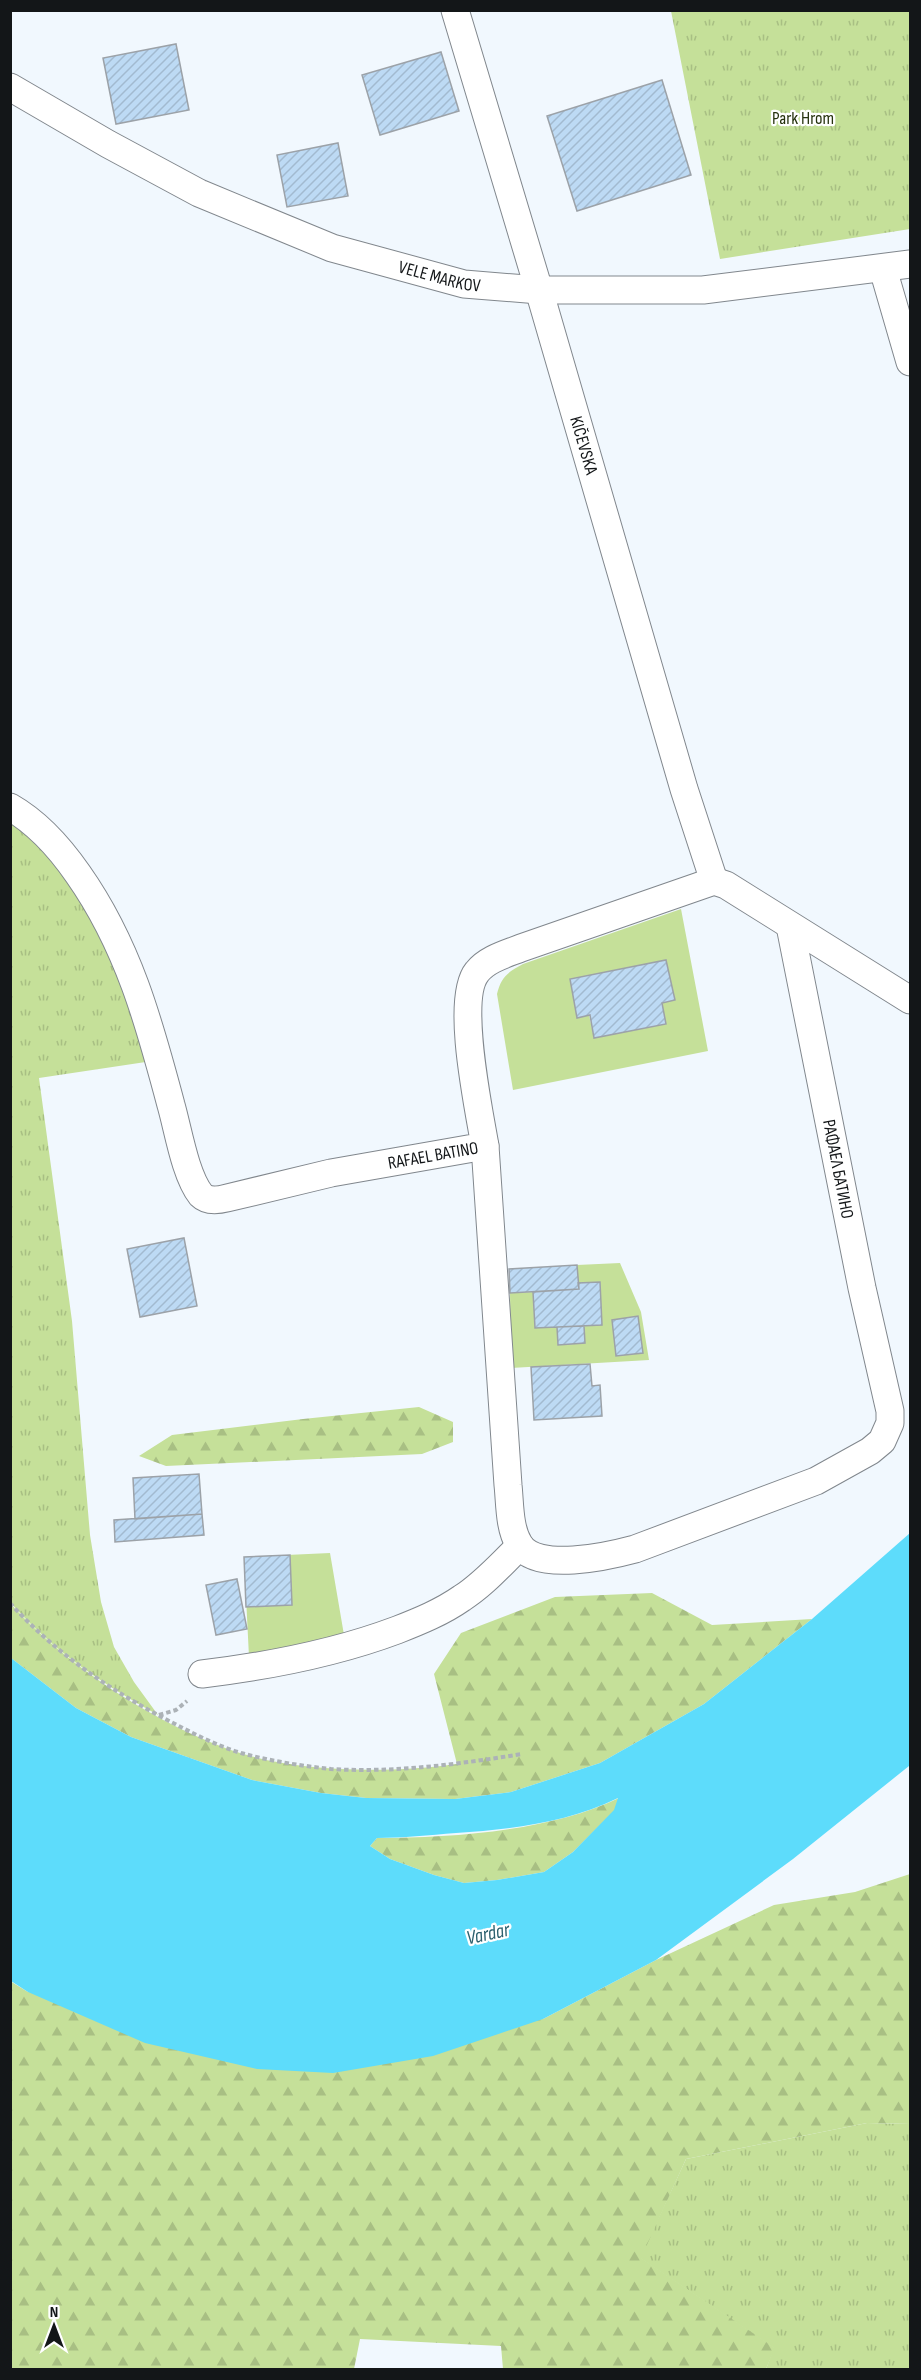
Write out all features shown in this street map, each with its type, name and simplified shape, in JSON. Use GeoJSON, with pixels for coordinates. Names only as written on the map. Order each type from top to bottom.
{"type":"FeatureCollection","features":[{"type":"Feature","properties":{"kind":"street","name":"KIČEVSKA"},"geometry":{"type":"LineString","coordinates":[[455,10],[684,789],[714,881]]}},
{"type":"Feature","properties":{"kind":"street","name":"VELE MARKOV"},"geometry":{"type":"LineString","coordinates":[[10,87],[199,193],[332,248],[464,284],[539,290],[703,290],[910,264]]}},
{"type":"Feature","properties":{"kind":"street"},"geometry":{"type":"LineString","coordinates":[[883,269],[910,362]]}},
{"type":"Feature","properties":{"kind":"street","name":"RAFAEL BATINO"},"geometry":{"type":"LineString","coordinates":[[10,807],[52,840],[69,861],[106,917],[120,944],[144,1006],[183,1154],[203,1197],[216,1200],[332,1173],[485,1146],[468,1019],[470,987],[478,971],[494,959],[521,948],[714,881]]}},
{"type":"Feature","properties":{"kind":"street"},"geometry":{"type":"LineString","coordinates":[[714,881],[726,885],[910,1000]]}},
{"type":"Feature","properties":{"kind":"street","name":"РАФАЕЛ БАТИНО"},"geometry":{"type":"LineString","coordinates":[[520,1546],[530,1555],[557,1560],[605,1556],[635,1549],[783,1495],[853,1463],[882,1441],[887,1432],[890,1411],[862,1288],[790,926]]}},
{"type":"Feature","properties":{"kind":"street"},"geometry":{"type":"LineString","coordinates":[[202,1674],[311,1657],[366,1641],[430,1617],[472,1591],[520,1546],[513,1526],[507,1485],[485,1146]]}},
{"type":"Feature","properties":{"kind":"path"},"geometry":{"type":"LineString","coordinates":[[10,1603],[49,1642],[124,1696],[197,1735],[241,1753],[331,1769],[429,1768],[522,1754]]}},
{"type":"Feature","properties":{"kind":"green space","name":"Park Hrom"},"geometry":{"type":"Polygon","coordinates":[[[671,11],[910,11],[910,229],[720,259],[671,11]]]}},
{"type":"Feature","properties":{"kind":"green space"},"geometry":{"type":"Polygon","coordinates":[[[10,807],[69,861],[159,1060],[39,1078],[72,1321],[90,1535],[101,1602],[114,1647],[134,1682],[158,1715],[118,1691],[61,1651],[11,1603],[10,807]]]}},
{"type":"Feature","properties":{"kind":"green space"},"geometry":{"type":"Polygon","coordinates":[[[681,909],[708,1051],[513,1090],[497,994],[506,976],[523,964],[681,909]],[[666,960],[570,979],[577,1017],[589,1015],[594,1038],[666,1024],[662,1003],[674,1000],[666,960]]]}},
{"type":"Feature","properties":{"kind":"green space"},"geometry":{"type":"Polygon","coordinates":[[[620,1263],[641,1312],[649,1360],[511,1368],[510,1293],[533,1292],[535,1328],[602,1325],[600,1282],[578,1283],[577,1265],[620,1263]]]}},
{"type":"Feature","properties":{"kind":"green space"},"geometry":{"type":"Polygon","coordinates":[[[419,1407],[453,1422],[453,1442],[422,1454],[166,1466],[139,1456],[172,1435],[419,1407]]]}},
{"type":"Feature","properties":{"kind":"green space"},"geometry":{"type":"Polygon","coordinates":[[[330,1553],[344,1635],[249,1657],[244,1557],[330,1553]]]}},
{"type":"Feature","properties":{"kind":"green space"},"geometry":{"type":"Polygon","coordinates":[[[652,1593],[712,1625],[812,1619],[704,1704],[600,1763],[511,1792],[455,1799],[366,1798],[321,1793],[252,1780],[131,1737],[76,1708],[11,1658],[10,1603],[58,1649],[116,1692],[147,1711],[209,1742],[265,1760],[319,1768],[376,1770],[432,1767],[457,1764],[434,1674],[461,1633],[555,1597],[652,1593]]]}},
{"type":"Feature","properties":{"kind":"green space"},"geometry":{"type":"Polygon","coordinates":[[[619,1798],[615,1810],[573,1852],[544,1872],[464,1883],[390,1859],[370,1846],[377,1838],[469,1834],[532,1825],[592,1809],[619,1798]]]}},
{"type":"Feature","properties":{"kind":"green space"},"geometry":{"type":"Polygon","coordinates":[[[910,1874],[910,2124],[867,2123],[686,2159],[641,2258],[775,2348],[766,2369],[503,2369],[501,2346],[360,2339],[354,2369],[11,2369],[10,1981],[28,1992],[543,2019],[656,1960],[774,1905],[855,1892],[910,1874]]]}},
{"type":"Feature","properties":{"kind":"green space"},"geometry":{"type":"Polygon","coordinates":[[[867,2123],[910,2124],[910,2369],[766,2369],[774,2348],[640,2258],[686,2159],[867,2123]]]}},
{"type":"Feature","properties":{"kind":"water","name":"Vardar"},"geometry":{"type":"Polygon","coordinates":[[[910,1533],[909,1766],[793,1859],[656,1960],[543,2019],[433,2056],[333,2073],[257,2069],[145,2043],[28,1992],[11,1981],[11,1658],[76,1708],[131,1737],[252,1780],[321,1793],[366,1798],[455,1799],[511,1792],[600,1763],[704,1704],[812,1619],[910,1533]],[[618,1798],[599,1807],[539,1823],[477,1831],[377,1838],[370,1846],[390,1859],[434,1875],[464,1883],[497,1880],[544,1872],[573,1852],[614,1810],[618,1798]]]}},
{"type":"Feature","properties":{"kind":"building"},"geometry":{"type":"Polygon","coordinates":[[[176,44],[189,110],[116,124],[103,58],[176,44]]]}},
{"type":"Feature","properties":{"kind":"building"},"geometry":{"type":"Polygon","coordinates":[[[441,52],[459,111],[380,135],[362,75],[441,52]]]}},
{"type":"Feature","properties":{"kind":"building"},"geometry":{"type":"Polygon","coordinates":[[[662,80],[691,175],[577,211],[547,116],[662,80]]]}},
{"type":"Feature","properties":{"kind":"building"},"geometry":{"type":"Polygon","coordinates":[[[338,143],[348,196],[287,207],[277,155],[338,143]]]}},
{"type":"Feature","properties":{"kind":"building"},"geometry":{"type":"Polygon","coordinates":[[[666,960],[675,1000],[662,1003],[666,1024],[594,1038],[590,1015],[577,1018],[570,979],[666,960]]]}},
{"type":"Feature","properties":{"kind":"building"},"geometry":{"type":"Polygon","coordinates":[[[184,1238],[197,1306],[140,1317],[127,1249],[184,1238]]]}},
{"type":"Feature","properties":{"kind":"building"},"geometry":{"type":"Polygon","coordinates":[[[577,1265],[579,1289],[510,1293],[509,1269],[577,1265]]]}},
{"type":"Feature","properties":{"kind":"building"},"geometry":{"type":"Polygon","coordinates":[[[600,1282],[602,1325],[535,1328],[533,1292],[579,1289],[578,1283],[600,1282]]]}},
{"type":"Feature","properties":{"kind":"building"},"geometry":{"type":"Polygon","coordinates":[[[638,1316],[643,1353],[616,1356],[612,1320],[638,1316]]]}},
{"type":"Feature","properties":{"kind":"building"},"geometry":{"type":"Polygon","coordinates":[[[584,1326],[585,1343],[558,1345],[557,1327],[584,1326]]]}},
{"type":"Feature","properties":{"kind":"building"},"geometry":{"type":"Polygon","coordinates":[[[590,1364],[592,1386],[600,1385],[602,1416],[534,1420],[531,1367],[590,1364]]]}},
{"type":"Feature","properties":{"kind":"building"},"geometry":{"type":"Polygon","coordinates":[[[199,1474],[202,1514],[135,1519],[133,1478],[199,1474]]]}},
{"type":"Feature","properties":{"kind":"building"},"geometry":{"type":"Polygon","coordinates":[[[202,1514],[204,1535],[115,1542],[114,1520],[202,1514]]]}},
{"type":"Feature","properties":{"kind":"building"},"geometry":{"type":"Polygon","coordinates":[[[290,1555],[292,1605],[246,1607],[244,1557],[290,1555]]]}},
{"type":"Feature","properties":{"kind":"building"},"geometry":{"type":"Polygon","coordinates":[[[237,1579],[247,1629],[216,1635],[206,1585],[237,1579]]]}}]}
